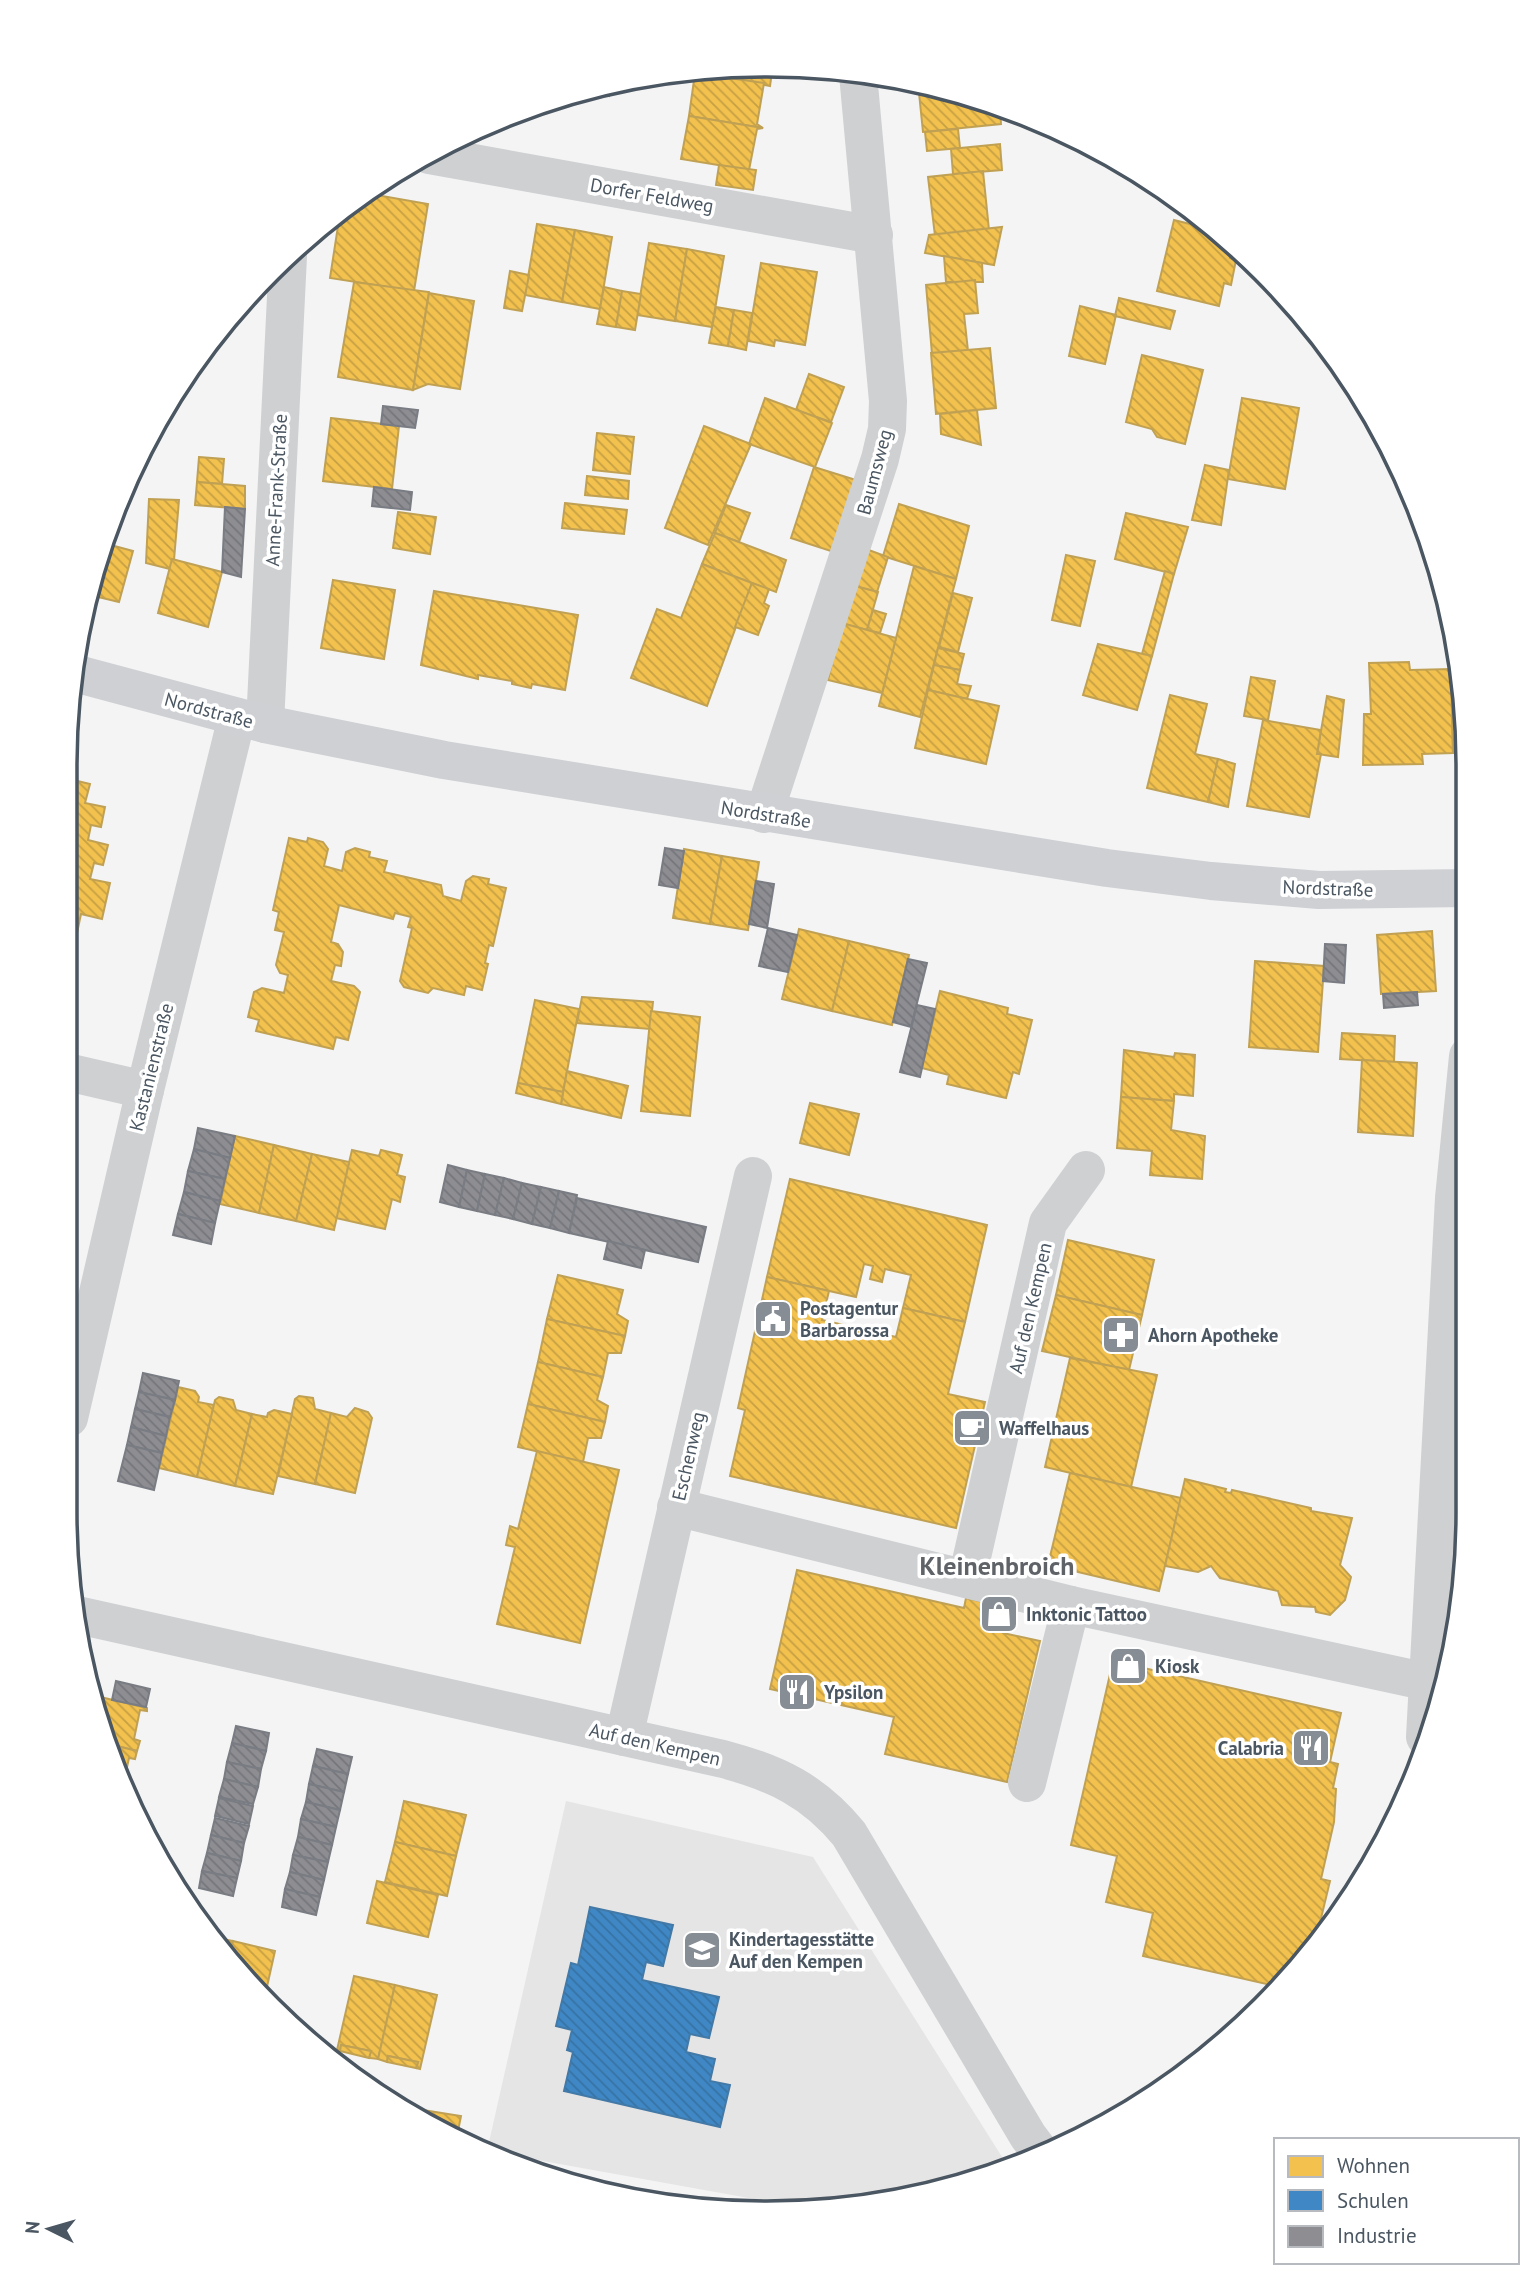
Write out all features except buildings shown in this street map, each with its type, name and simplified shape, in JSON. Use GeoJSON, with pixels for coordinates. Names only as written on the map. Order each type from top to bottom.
{"type":"FeatureCollection","features":[{"type":"Feature","properties":{"kind":"street","name":"Baumsweg"},"geometry":{"type":"LineString","coordinates":[[764,814],[884,445],[888,401],[859,83]]}},
{"type":"Feature","properties":{"kind":"street","name":"Dorfer Feldweg"},"geometry":{"type":"LineString","coordinates":[[444,158],[874,235]]}},
{"type":"Feature","properties":{"kind":"street","name":"Anne-Frank-Straße"},"geometry":{"type":"LineString","coordinates":[[251,721],[287,272]]}},
{"type":"Feature","properties":{"kind":"street","name":"Nordstraße"},"geometry":{"type":"LineString","coordinates":[[83,676],[251,721],[470,764],[764,814],[1211,881],[1319,890],[1456,888]]}},
{"type":"Feature","properties":{"kind":"street","name":"Kastanienstraße"},"geometry":{"type":"LineString","coordinates":[[77,1383],[145,1090],[251,721]]}},
{"type":"Feature","properties":{"kind":"street"},"geometry":{"type":"LineString","coordinates":[[77,1074],[145,1090]]}},
{"type":"Feature","properties":{"kind":"street","name":"Auf den Kempen"},"geometry":{"type":"LineString","coordinates":[[967,1579],[1048,1223],[1086,1170]]}},
{"type":"Feature","properties":{"kind":"street","name":"Eschenweg"},"geometry":{"type":"LineString","coordinates":[[624,1737],[753,1176]]}},
{"type":"Feature","properties":{"kind":"street"},"geometry":{"type":"LineString","coordinates":[[1426,1710],[1428,1682],[1447,1584],[1456,1178]]}},
{"type":"Feature","properties":{"kind":"street"},"geometry":{"type":"LineString","coordinates":[[676,1507],[1071,1605],[1428,1682]]}},
{"type":"Feature","properties":{"kind":"street"},"geometry":{"type":"LineString","coordinates":[[1027,1783],[1071,1605]]}},
{"type":"Feature","properties":{"kind":"street","name":"Auf den Kempen"},"geometry":{"type":"LineString","coordinates":[[85,1617],[764,1770],[798,1786],[827,1808],[849,1834],[1036,2146]]}},
{"type":"Feature","properties":{"kind":"shaded area","name":"Kindertagesstätte Auf den Kempen"},"geometry":{"type":"Polygon","coordinates":[[[566,1801],[813,1857],[1003,2159],[945,2178],[901,2188],[812,2200],[766,2201],[530,2159],[489,2142],[566,1801]]]}},
{"type":"Feature","properties":{"kind":"place","name":"Postagentur Barbarossa"},"geometry":{"type":"Point","coordinates":[773,1319]}},
{"type":"Feature","properties":{"kind":"place","name":"Ahorn Apotheke"},"geometry":{"type":"Point","coordinates":[1121,1335]}},
{"type":"Feature","properties":{"kind":"place","name":"Waffelhaus"},"geometry":{"type":"Point","coordinates":[972,1428]}},
{"type":"Feature","properties":{"kind":"place","name":"Inktonic Tattoo"},"geometry":{"type":"Point","coordinates":[999,1614]}},
{"type":"Feature","properties":{"kind":"place","name":"Kiosk"},"geometry":{"type":"Point","coordinates":[1128,1666]}},
{"type":"Feature","properties":{"kind":"place","name":"Ypsilon"},"geometry":{"type":"Point","coordinates":[797,1692]}},
{"type":"Feature","properties":{"kind":"place","name":"Calabria"},"geometry":{"type":"Point","coordinates":[1311,1748]}},
{"type":"Feature","properties":{"kind":"place","name":"Kindertagesstätte Auf den Kempen"},"geometry":{"type":"Point","coordinates":[702,1950]}},
{"type":"Feature","properties":{"kind":"district","name":"Kleinenbroich"},"geometry":{"type":"Point","coordinates":[997,1565]}}]}
